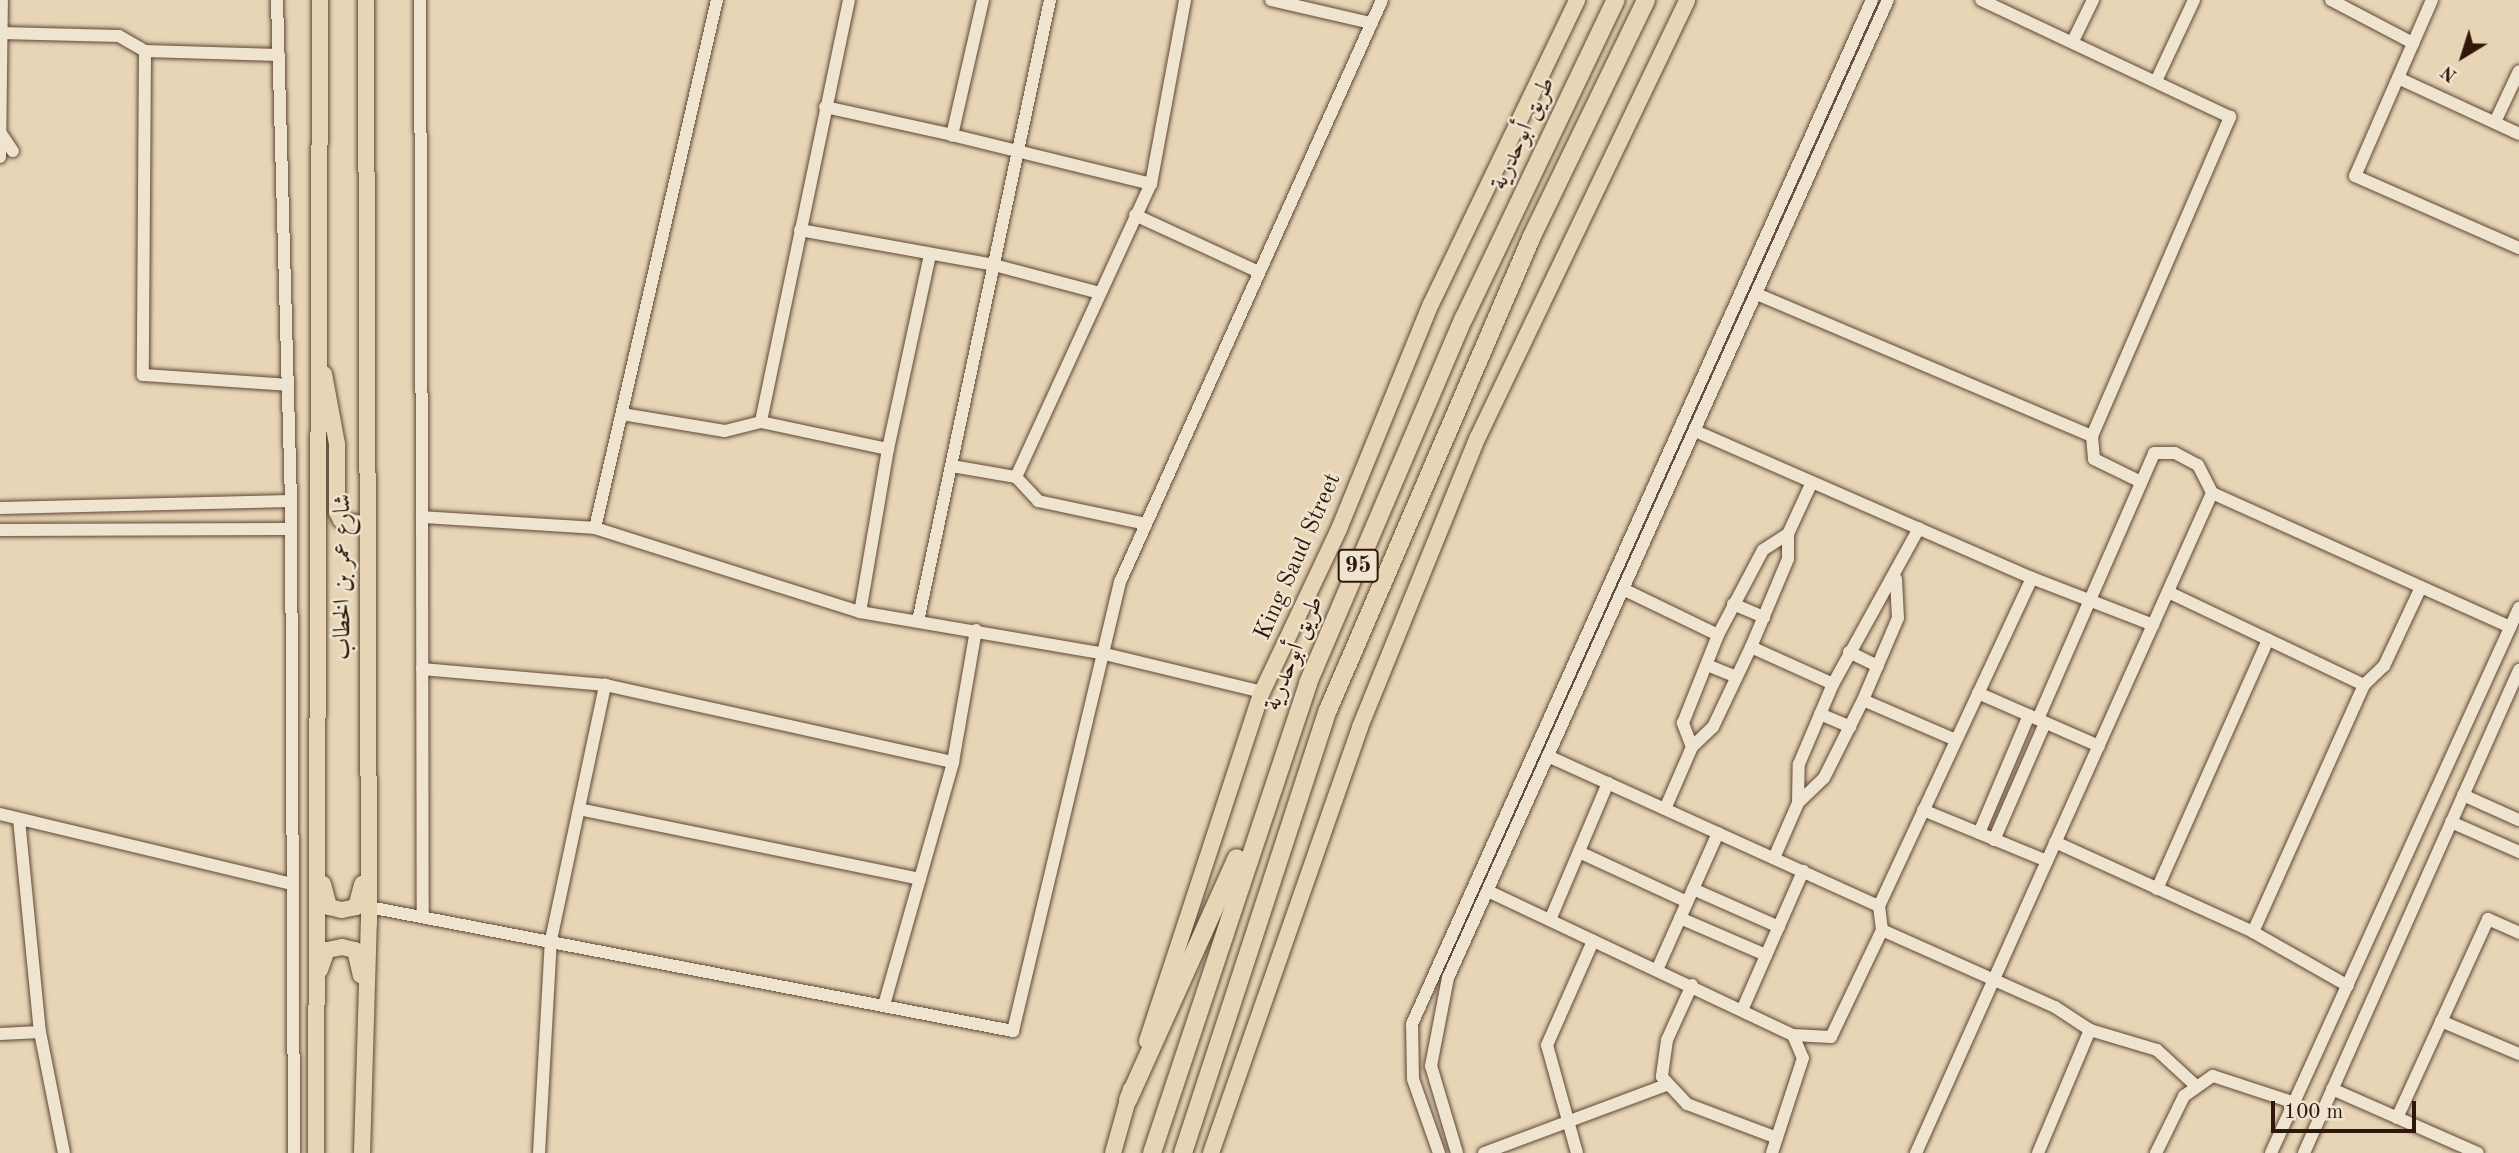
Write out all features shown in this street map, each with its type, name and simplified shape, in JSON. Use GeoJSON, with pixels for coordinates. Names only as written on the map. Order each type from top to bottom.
{"type":"FeatureCollection","features":[{"type":"Feature","properties":{"kind":"highway","name":"طريق أبوحدرية"},"geometry":{"type":"LineString","coordinates":[[1183,1153],[1328,710],[1532,236],[1646,0]]}},
{"type":"Feature","properties":{"kind":"highway","name":"طريق أبوحدرية"},"geometry":{"type":"LineString","coordinates":[[1152,1153],[1277,769],[1464,318],[1613,3]]}},
{"type":"Feature","properties":{"kind":"highway"},"geometry":{"type":"LineString","coordinates":[[1128,1100],[1277,769]]}},
{"type":"Feature","properties":{"kind":"main road","name":"شارع عمر بن الخطاب"},"geometry":{"type":"LineString","coordinates":[[316,1153],[320,0]]}},
{"type":"Feature","properties":{"kind":"main road","name":"شارع عمر بن الخطاب"},"geometry":{"type":"LineString","coordinates":[[362,1153],[369,907],[366,0]]}},
{"type":"Feature","properties":{"kind":"main road","name":"King Saud Street"},"geometry":{"type":"LineString","coordinates":[[1113,1153],[1262,692],[1339,529],[1431,304],[1577,0]]}},
{"type":"Feature","properties":{"kind":"main road"},"geometry":{"type":"LineString","coordinates":[[1211,1153],[1360,727],[1478,437],[1687,0]]}},
{"type":"Feature","properties":{"kind":"main road"},"geometry":{"type":"LineString","coordinates":[[317,334],[337,444],[337,512],[341,520],[366,525]]}},
{"type":"Feature","properties":{"kind":"main road"},"geometry":{"type":"LineString","coordinates":[[317,826],[324,893],[329,906],[342,910],[356,907],[361,892],[368,817]]}},
{"type":"Feature","properties":{"kind":"main road"},"geometry":{"type":"LineString","coordinates":[[316,1041],[320,964],[327,950],[342,947],[355,950],[360,970],[366,1033]]}},
{"type":"Feature","properties":{"kind":"street"},"geometry":{"type":"LineString","coordinates":[[0,156],[2,0]]}},
{"type":"Feature","properties":{"kind":"street"},"geometry":{"type":"LineString","coordinates":[[277,0],[291,501],[287,529],[294,1153]]}},
{"type":"Feature","properties":{"kind":"street"},"geometry":{"type":"LineString","coordinates":[[420,0],[423,915]]}},
{"type":"Feature","properties":{"kind":"street"},"geometry":{"type":"LineString","coordinates":[[595,528],[718,0]]}},
{"type":"Feature","properties":{"kind":"street"},"geometry":{"type":"LineString","coordinates":[[761,422],[849,0]]}},
{"type":"Feature","properties":{"kind":"street"},"geometry":{"type":"LineString","coordinates":[[951,135],[983,0]]}},
{"type":"Feature","properties":{"kind":"street"},"geometry":{"type":"LineString","coordinates":[[918,621],[1050,0]]}},
{"type":"Feature","properties":{"kind":"street"},"geometry":{"type":"LineString","coordinates":[[1016,477],[1096,292],[1151,184],[1185,0]]}},
{"type":"Feature","properties":{"kind":"street"},"geometry":{"type":"LineString","coordinates":[[1271,0],[1371,23]]}},
{"type":"Feature","properties":{"kind":"street"},"geometry":{"type":"LineString","coordinates":[[369,907],[423,915],[1013,1031],[1120,582],[1381,0]]}},
{"type":"Feature","properties":{"kind":"street"},"geometry":{"type":"LineString","coordinates":[[1438,1153],[1413,1079],[1412,1024],[1872,0]]}},
{"type":"Feature","properties":{"kind":"street"},"geometry":{"type":"LineString","coordinates":[[1457,1153],[1431,1066],[1434,1025],[1448,978],[1490,891],[1888,0]]}},
{"type":"Feature","properties":{"kind":"street"},"geometry":{"type":"LineString","coordinates":[[1981,0],[2157,79],[2230,117],[2092,436],[2094,459],[2141,482]]}},
{"type":"Feature","properties":{"kind":"street"},"geometry":{"type":"LineString","coordinates":[[2073,41],[2093,0]]}},
{"type":"Feature","properties":{"kind":"street"},"geometry":{"type":"LineString","coordinates":[[2157,79],[2194,0]]}},
{"type":"Feature","properties":{"kind":"street"},"geometry":{"type":"LineString","coordinates":[[2331,0],[2413,43]]}},
{"type":"Feature","properties":{"kind":"street"},"geometry":{"type":"LineString","coordinates":[[2432,0],[2355,176],[2519,248]]}},
{"type":"Feature","properties":{"kind":"street"},"geometry":{"type":"LineString","coordinates":[[1,33],[119,36],[145,51],[279,55]]}},
{"type":"Feature","properties":{"kind":"street"},"geometry":{"type":"LineString","coordinates":[[145,51],[143,375],[288,385]]}},
{"type":"Feature","properties":{"kind":"street"},"geometry":{"type":"LineString","coordinates":[[2495,122],[2519,71]]}},
{"type":"Feature","properties":{"kind":"street"},"geometry":{"type":"LineString","coordinates":[[2398,78],[2519,134]]}},
{"type":"Feature","properties":{"kind":"street"},"geometry":{"type":"LineString","coordinates":[[825,107],[1019,148],[1151,184]]}},
{"type":"Feature","properties":{"kind":"street"},"geometry":{"type":"LineString","coordinates":[[0,132],[13,151]]}},
{"type":"Feature","properties":{"kind":"street"},"geometry":{"type":"LineString","coordinates":[[1135,215],[1259,272]]}},
{"type":"Feature","properties":{"kind":"street"},"geometry":{"type":"LineString","coordinates":[[800,230],[994,265],[1096,292]]}},
{"type":"Feature","properties":{"kind":"street"},"geometry":{"type":"LineString","coordinates":[[860,612],[888,449],[930,254]]}},
{"type":"Feature","properties":{"kind":"street"},"geometry":{"type":"LineString","coordinates":[[1757,294],[2092,436]]}},
{"type":"Feature","properties":{"kind":"street"},"geometry":{"type":"LineString","coordinates":[[622,414],[725,431],[761,422],[888,449]]}},
{"type":"Feature","properties":{"kind":"street"},"geometry":{"type":"LineString","coordinates":[[1696,431],[2032,578],[2153,625]]}},
{"type":"Feature","properties":{"kind":"street"},"geometry":{"type":"LineString","coordinates":[[1979,833],[2037,719],[2154,453],[2163,451],[2198,465],[2212,493],[2510,627]]}},
{"type":"Feature","properties":{"kind":"street"},"geometry":{"type":"LineString","coordinates":[[952,466],[1016,477],[1038,501],[1146,524]]}},
{"type":"Feature","properties":{"kind":"street"},"geometry":{"type":"LineString","coordinates":[[1665,809],[1692,747],[1708,735],[1751,647],[1788,558],[1788,534],[1812,482]]}},
{"type":"Feature","properties":{"kind":"street"},"geometry":{"type":"LineString","coordinates":[[1916,1153],[2212,493]]}},
{"type":"Feature","properties":{"kind":"street"},"geometry":{"type":"LineString","coordinates":[[0,508],[291,501]]}},
{"type":"Feature","properties":{"kind":"street"},"geometry":{"type":"LineString","coordinates":[[422,517],[595,528],[860,612],[976,629],[1101,653],[1262,692]]}},
{"type":"Feature","properties":{"kind":"street"},"geometry":{"type":"LineString","coordinates":[[1774,858],[1798,803],[1799,764],[1833,684],[1873,605],[1896,579],[1919,528]]}},
{"type":"Feature","properties":{"kind":"street"},"geometry":{"type":"LineString","coordinates":[[0,530],[287,529]]}},
{"type":"Feature","properties":{"kind":"street"},"geometry":{"type":"LineString","coordinates":[[1692,747],[1684,723],[1718,635],[1763,551],[1788,534]]}},
{"type":"Feature","properties":{"kind":"street"},"geometry":{"type":"LineString","coordinates":[[1490,891],[1793,1035],[1831,1037],[1882,930],[1879,906],[2032,578]]}},
{"type":"Feature","properties":{"kind":"street"},"geometry":{"type":"LineString","coordinates":[[1798,803],[1824,778],[1878,666],[1898,618],[1896,579]]}},
{"type":"Feature","properties":{"kind":"street"},"geometry":{"type":"LineString","coordinates":[[2253,932],[2364,685],[2384,666],[2421,587]]}},
{"type":"Feature","properties":{"kind":"street"},"geometry":{"type":"LineString","coordinates":[[1625,590],[1718,635]]}},
{"type":"Feature","properties":{"kind":"street"},"geometry":{"type":"LineString","coordinates":[[2168,592],[2364,685]]}},
{"type":"Feature","properties":{"kind":"street"},"geometry":{"type":"LineString","coordinates":[[1733,604],[1764,617]]}},
{"type":"Feature","properties":{"kind":"street"},"geometry":{"type":"LineString","coordinates":[[2271,1153],[2519,608]]}},
{"type":"Feature","properties":{"kind":"street"},"geometry":{"type":"LineString","coordinates":[[884,1005],[953,762],[976,629]]}},
{"type":"Feature","properties":{"kind":"street"},"geometry":{"type":"LineString","coordinates":[[2157,888],[2268,640]]}},
{"type":"Feature","properties":{"kind":"street"},"geometry":{"type":"LineString","coordinates":[[1751,647],[1833,684]]}},
{"type":"Feature","properties":{"kind":"street"},"geometry":{"type":"LineString","coordinates":[[1849,652],[1878,666]]}},
{"type":"Feature","properties":{"kind":"street"},"geometry":{"type":"LineString","coordinates":[[1707,665],[1737,677]]}},
{"type":"Feature","properties":{"kind":"street"},"geometry":{"type":"LineString","coordinates":[[422,669],[605,685],[953,762]]}},
{"type":"Feature","properties":{"kind":"street"},"geometry":{"type":"LineString","coordinates":[[2304,1153],[2519,670]]}},
{"type":"Feature","properties":{"kind":"street"},"geometry":{"type":"LineString","coordinates":[[538,1153],[551,940],[605,685]]}},
{"type":"Feature","properties":{"kind":"street"},"geometry":{"type":"LineString","coordinates":[[1978,693],[2099,746]]}},
{"type":"Feature","properties":{"kind":"street"},"geometry":{"type":"LineString","coordinates":[[1863,700],[1956,740]]}},
{"type":"Feature","properties":{"kind":"street"},"geometry":{"type":"LineString","coordinates":[[1820,714],[1850,727]]}},
{"type":"Feature","properties":{"kind":"street"},"geometry":{"type":"LineString","coordinates":[[1994,840],[2037,719]]}},
{"type":"Feature","properties":{"kind":"street"},"geometry":{"type":"LineString","coordinates":[[1550,757],[1879,906]]}},
{"type":"Feature","properties":{"kind":"street"},"geometry":{"type":"LineString","coordinates":[[1550,920],[1608,783]]}},
{"type":"Feature","properties":{"kind":"street"},"geometry":{"type":"LineString","coordinates":[[2463,795],[2519,820]]}},
{"type":"Feature","properties":{"kind":"street"},"geometry":{"type":"LineString","coordinates":[[579,808],[920,879]]}},
{"type":"Feature","properties":{"kind":"street"},"geometry":{"type":"LineString","coordinates":[[1923,810],[2047,861]]}},
{"type":"Feature","properties":{"kind":"street"},"geometry":{"type":"LineString","coordinates":[[0,814],[291,884]]}},
{"type":"Feature","properties":{"kind":"street"},"geometry":{"type":"LineString","coordinates":[[19,819],[40,1032],[64,1153]]}},
{"type":"Feature","properties":{"kind":"street"},"geometry":{"type":"LineString","coordinates":[[2451,822],[2519,852]]}},
{"type":"Feature","properties":{"kind":"street"},"geometry":{"type":"LineString","coordinates":[[1657,970],[1718,833]]}},
{"type":"Feature","properties":{"kind":"street"},"geometry":{"type":"LineString","coordinates":[[2055,842],[2253,932],[2348,986]]}},
{"type":"Feature","properties":{"kind":"street"},"geometry":{"type":"LineString","coordinates":[[1579,852],[1779,927]]}},
{"type":"Feature","properties":{"kind":"street"},"geometry":{"type":"LineString","coordinates":[[1743,1009],[1803,871]]}},
{"type":"Feature","properties":{"kind":"street"},"geometry":{"type":"LineString","coordinates":[[1680,918],[1766,955]]}},
{"type":"Feature","properties":{"kind":"street"},"geometry":{"type":"LineString","coordinates":[[2398,1118],[2488,919],[2519,933]]}},
{"type":"Feature","properties":{"kind":"street"},"geometry":{"type":"LineString","coordinates":[[1882,930],[1993,981],[2090,1030],[2157,1050],[2194,1084]]}},
{"type":"Feature","properties":{"kind":"street"},"geometry":{"type":"LineString","coordinates":[[1577,1153],[1564,1124],[1547,1045],[1592,941]]}},
{"type":"Feature","properties":{"kind":"street"},"geometry":{"type":"LineString","coordinates":[[1692,985],[1661,1058],[1666,1085],[1687,1104],[1777,1138]]}},
{"type":"Feature","properties":{"kind":"street"},"geometry":{"type":"LineString","coordinates":[[2441,1021],[2519,1054]]}},
{"type":"Feature","properties":{"kind":"street"},"geometry":{"type":"LineString","coordinates":[[2038,1153],[2090,1030]]}},
{"type":"Feature","properties":{"kind":"street"},"geometry":{"type":"LineString","coordinates":[[0,1034],[40,1032]]}},
{"type":"Feature","properties":{"kind":"street"},"geometry":{"type":"LineString","coordinates":[[1772,1153],[1803,1058],[1793,1035]]}},
{"type":"Feature","properties":{"kind":"street"},"geometry":{"type":"LineString","coordinates":[[2156,1153],[2194,1084],[2213,1076],[2295,1102]]}},
{"type":"Feature","properties":{"kind":"street"},"geometry":{"type":"LineString","coordinates":[[1484,1153],[1666,1085]]}},
{"type":"Feature","properties":{"kind":"street"},"geometry":{"type":"LineString","coordinates":[[2332,1089],[2479,1153]]}}]}
